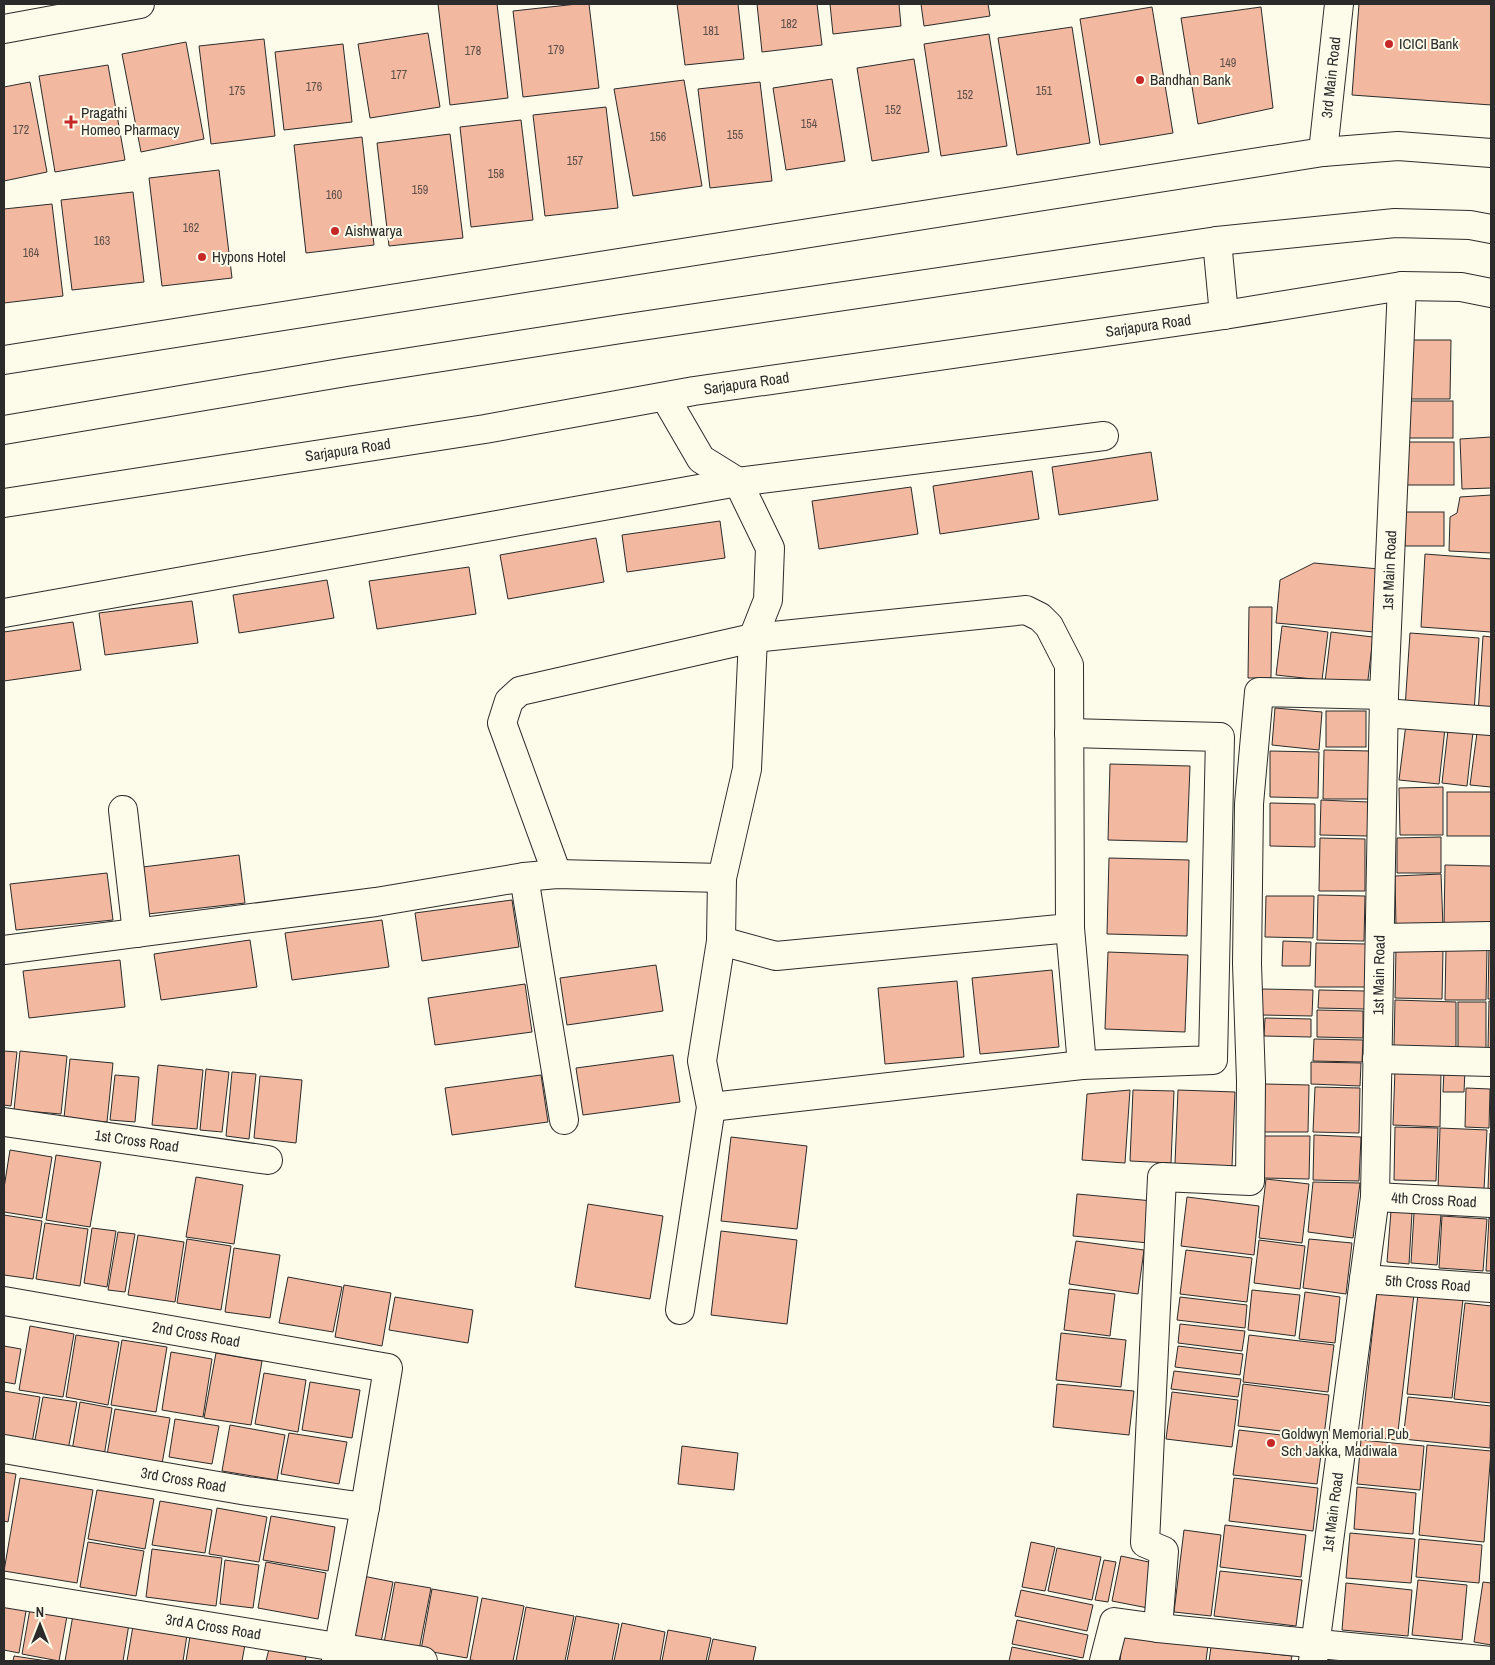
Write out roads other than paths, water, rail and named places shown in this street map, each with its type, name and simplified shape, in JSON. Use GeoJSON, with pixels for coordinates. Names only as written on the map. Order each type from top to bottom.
{"type":"FeatureCollection","features":[{"type":"Feature","properties":{"kind":"street"},"geometry":{"type":"LineString","coordinates":[[4,29],[140,4]]}},
{"type":"Feature","properties":{"kind":"street","name":"3rd Main Road"},"geometry":{"type":"LineString","coordinates":[[1323,152],[1339,4]]}},
{"type":"Feature","properties":{"kind":"street"},"geometry":{"type":"LineString","coordinates":[[4,360],[1323,152],[1398,146],[1491,153]]}},
{"type":"Feature","properties":{"kind":"street"},"geometry":{"type":"LineString","coordinates":[[4,430],[621,328],[1217,241],[1395,223],[1470,225],[1491,229]]}},
{"type":"Feature","properties":{"kind":"street"},"geometry":{"type":"LineString","coordinates":[[1217,241],[1224,315]]}},
{"type":"Feature","properties":{"kind":"street","name":"Sarjapura Road"},"geometry":{"type":"LineString","coordinates":[[4,503],[485,429],[713,388],[1224,315],[1402,286],[1461,288],[1491,293]]}},
{"type":"Feature","properties":{"kind":"street","name":"1st Main Road"},"geometry":{"type":"LineString","coordinates":[[1314,1652],[1375,1197],[1384,704],[1402,286]]}},
{"type":"Feature","properties":{"kind":"street"},"geometry":{"type":"LineString","coordinates":[[665,397],[701,459],[738,482],[770,548],[768,600],[753,638],[747,769],[722,878],[721,942],[702,1061],[711,1107],[680,1310]]}},
{"type":"Feature","properties":{"kind":"street"},"geometry":{"type":"LineString","coordinates":[[4,613],[738,482],[1104,436]]}},
{"type":"Feature","properties":{"kind":"street"},"geometry":{"type":"LineString","coordinates":[[556,874],[502,724],[510,701],[520,690],[753,638],[1026,610],[1040,617],[1049,626],[1069,664],[1070,928],[1082,1065]]}},
{"type":"Feature","properties":{"kind":"street"},"geometry":{"type":"LineString","coordinates":[[1158,1628],[1164,1551],[1145,1543],[1162,1177],[1250,1182],[1251,1081],[1247,964],[1248,804],[1259,692],[1384,704],[1491,721]]}},
{"type":"Feature","properties":{"kind":"street"},"geometry":{"type":"LineString","coordinates":[[711,1107],[1082,1065],[1213,1060],[1220,737],[1069,733]]}},
{"type":"Feature","properties":{"kind":"street"},"geometry":{"type":"LineString","coordinates":[[123,810],[137,933]]}},
{"type":"Feature","properties":{"kind":"street"},"geometry":{"type":"LineString","coordinates":[[4,950],[376,902],[524,877],[556,874],[722,878]]}},
{"type":"Feature","properties":{"kind":"street"},"geometry":{"type":"LineString","coordinates":[[524,877],[564,1120]]}},
{"type":"Feature","properties":{"kind":"street"},"geometry":{"type":"LineString","coordinates":[[721,942],[776,956],[1070,928]]}},
{"type":"Feature","properties":{"kind":"street"},"geometry":{"type":"LineString","coordinates":[[1380,938],[1491,936]]}},
{"type":"Feature","properties":{"kind":"street"},"geometry":{"type":"LineString","coordinates":[[1377,1059],[1491,1062]]}},
{"type":"Feature","properties":{"kind":"street","name":"1st Cross Road"},"geometry":{"type":"LineString","coordinates":[[4,1122],[268,1160]]}},
{"type":"Feature","properties":{"kind":"street","name":"4th Cross Road"},"geometry":{"type":"LineString","coordinates":[[1375,1197],[1491,1203]]}},
{"type":"Feature","properties":{"kind":"street","name":"5th Cross Road"},"geometry":{"type":"LineString","coordinates":[[1364,1279],[1491,1288]]}},
{"type":"Feature","properties":{"kind":"street","name":"2nd Cross Road"},"geometry":{"type":"LineString","coordinates":[[4,1301],[388,1368],[365,1507]]}},
{"type":"Feature","properties":{"kind":"street","name":"3rd Cross Road"},"geometry":{"type":"LineString","coordinates":[[4,1449],[247,1491],[365,1507]]}},
{"type":"Feature","properties":{"kind":"street"},"geometry":{"type":"LineString","coordinates":[[337,1654],[365,1507]]}},
{"type":"Feature","properties":{"kind":"street","name":"3rd A Cross Road"},"geometry":{"type":"LineString","coordinates":[[4,1593],[337,1654],[423,1661]]}},
{"type":"Feature","properties":{"kind":"street"},"geometry":{"type":"LineString","coordinates":[[1104,1661],[1114,1622],[1314,1652],[1491,1661]]}},
{"type":"Feature","properties":{"kind":"place","name":"ICICI Bank"},"geometry":{"type":"Point","coordinates":[1389,44]}},
{"type":"Feature","properties":{"kind":"place","name":"Bandhan Bank"},"geometry":{"type":"Point","coordinates":[1140,80]}},
{"type":"Feature","properties":{"kind":"place","name":"Pragathi Homeo Pharmacy"},"geometry":{"type":"Point","coordinates":[71,122]}},
{"type":"Feature","properties":{"kind":"place","name":"Aishwarya"},"geometry":{"type":"Point","coordinates":[335,231]}},
{"type":"Feature","properties":{"kind":"place","name":"Hypons Hotel"},"geometry":{"type":"Point","coordinates":[202,257]}},
{"type":"Feature","properties":{"kind":"place","name":"Goldwyn Memorial Pub Sch Jakka, Madiwala"},"geometry":{"type":"Point","coordinates":[1271,1443]}}]}
